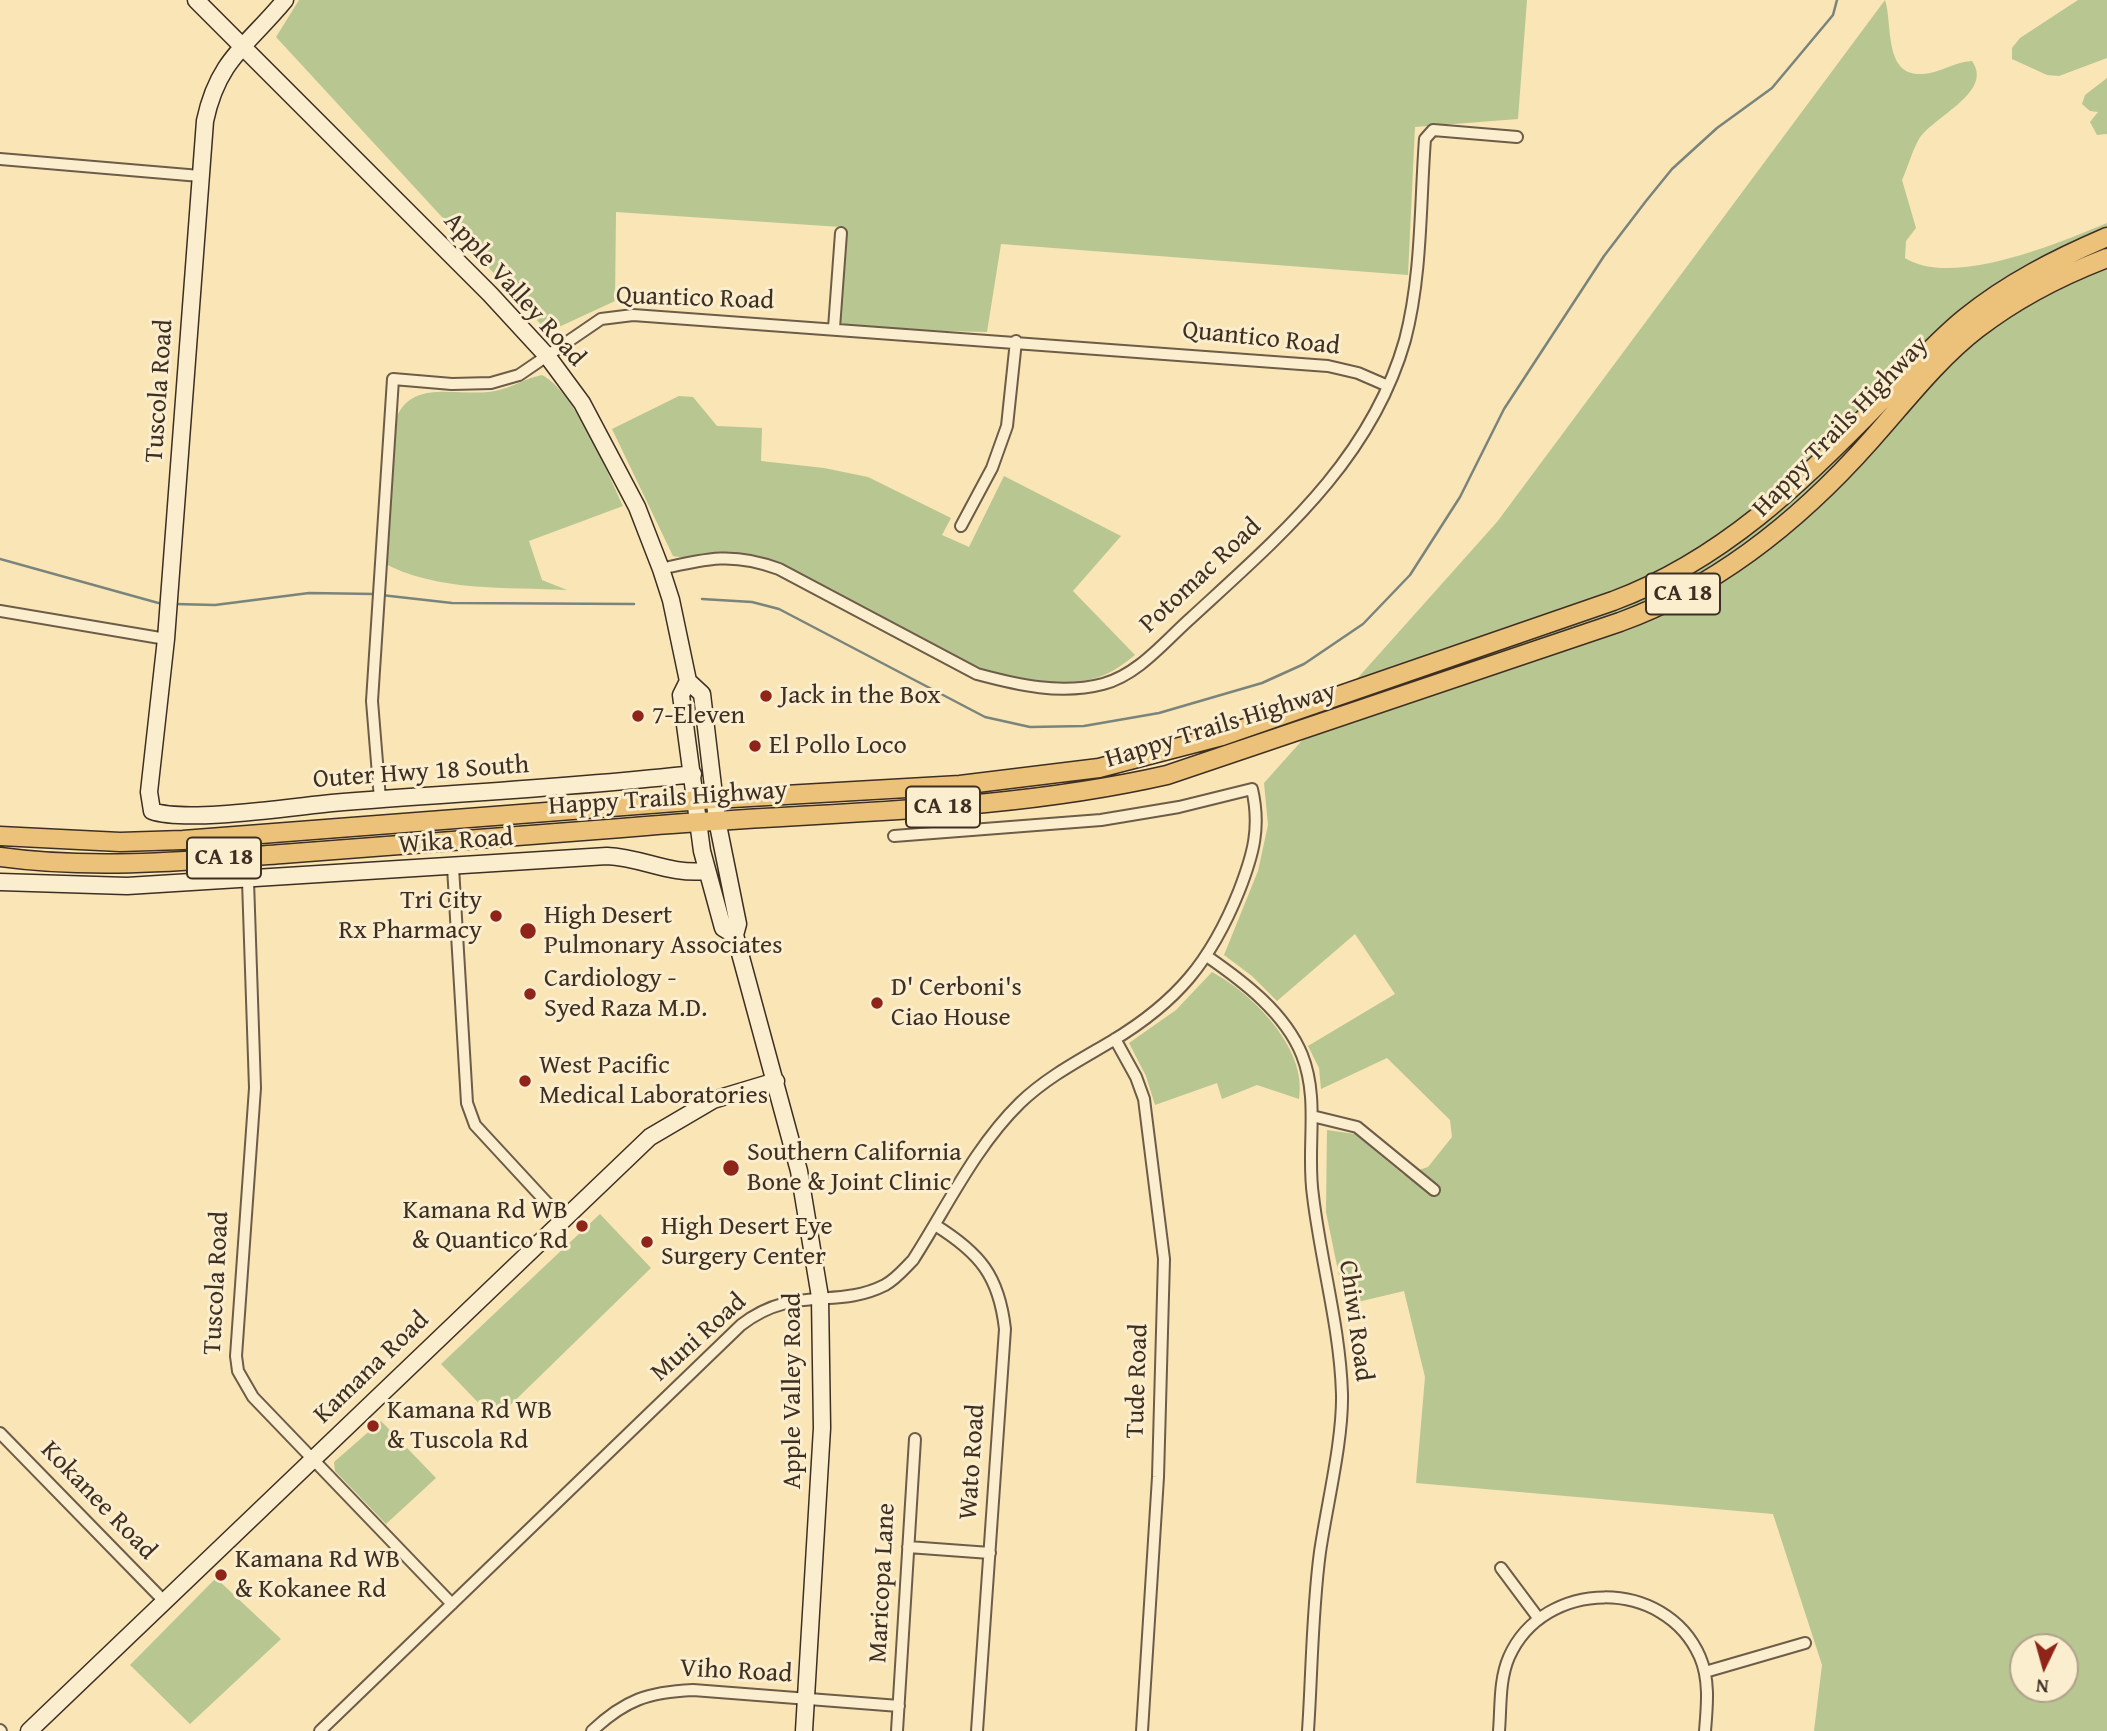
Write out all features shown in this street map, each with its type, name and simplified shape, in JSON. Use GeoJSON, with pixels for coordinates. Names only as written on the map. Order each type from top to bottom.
{"type":"FeatureCollection","features":[{"type":"Feature","properties":{"kind":"main road","name":"Happy Trails Highway"},"geometry":{"type":"LineString","coordinates":[[0,836],[121,842],[183,840],[715,799],[960,785],[1100,768],[1222,736],[1630,594],[1718,548],[1810,472],[1964,319],[2029,274],[2107,237]]}},
{"type":"Feature","properties":{"kind":"main road","name":"Happy Trails Highway"},"geometry":{"type":"LineString","coordinates":[[0,857],[119,864],[717,820],[1004,803],[1104,790],[1228,756],[1639,615],[1730,567],[1807,506],[1942,360],[1975,330],[2038,289],[2107,258]]}},
{"type":"Feature","properties":{"kind":"street","name":"Apple Valley Road"},"geometry":{"type":"LineString","coordinates":[[196,0],[337,138],[548,357],[582,403],[612,457],[637,507],[661,569],[671,600],[688,681],[702,694],[717,820],[738,924],[734,935],[776,1081],[809,1215],[820,1297],[822,1428],[804,1731]]}},
{"type":"Feature","properties":{"kind":"street","name":"Tuscola Road"},"geometry":{"type":"LineString","coordinates":[[152,811],[149,792],[166,639],[200,176],[211,91],[223,67],[285,0]]}},
{"type":"Feature","properties":{"kind":"street","name":"Potomac Road"},"geometry":{"type":"LineString","coordinates":[[661,569],[708,558],[752,559],[779,569],[977,674],[1042,688],[1079,688],[1105,684],[1134,670],[1272,543],[1314,499],[1375,418],[1405,340],[1416,282],[1425,139],[1433,130],[1517,136]]}},
{"type":"Feature","properties":{"kind":"street"},"geometry":{"type":"LineString","coordinates":[[0,159],[200,176]]}},
{"type":"Feature","properties":{"kind":"street"},"geometry":{"type":"LineString","coordinates":[[834,328],[841,233]]}},
{"type":"Feature","properties":{"kind":"street","name":"Quantico Road"},"geometry":{"type":"LineString","coordinates":[[380,799],[372,703],[393,379],[452,384],[491,383],[519,375],[601,320],[633,315],[1328,366],[1358,373],[1388,386]]}},
{"type":"Feature","properties":{"kind":"street"},"geometry":{"type":"LineString","coordinates":[[961,526],[992,468],[1007,426],[1016,341]]}},
{"type":"Feature","properties":{"kind":"street"},"geometry":{"type":"LineString","coordinates":[[0,611],[166,639]]}},
{"type":"Feature","properties":{"kind":"street","name":"Apple Valley Road"},"geometry":{"type":"LineString","coordinates":[[688,681],[681,695],[698,822],[707,871],[723,928],[734,935]]}},
{"type":"Feature","properties":{"kind":"street","name":"Outer Hwy 18 South"},"geometry":{"type":"LineString","coordinates":[[152,811],[183,814],[622,782],[693,774]]}},
{"type":"Feature","properties":{"kind":"street","name":"Muni Road"},"geometry":{"type":"LineString","coordinates":[[320,1731],[741,1325],[760,1311],[780,1303],[860,1293],[884,1285],[913,1260],[984,1143],[1007,1117],[1037,1089],[1068,1066],[1156,1012],[1208,957],[1253,854],[1258,813],[1252,789],[1179,807],[1101,820],[894,836]]}},
{"type":"Feature","properties":{"kind":"street","name":"Wika Road"},"geometry":{"type":"LineString","coordinates":[[0,882],[127,887],[607,856],[634,857],[675,872],[707,871]]}},
{"type":"Feature","properties":{"kind":"street"},"geometry":{"type":"LineString","coordinates":[[453,867],[467,1103],[475,1125],[561,1218]]}},
{"type":"Feature","properties":{"kind":"street","name":"Tuscola Road"},"geometry":{"type":"LineString","coordinates":[[248,881],[255,1088],[236,1356],[238,1371],[253,1397],[452,1604]]}},
{"type":"Feature","properties":{"kind":"street","name":"Chiwi Road"},"geometry":{"type":"LineString","coordinates":[[1208,957],[1244,982],[1287,1029],[1301,1052],[1311,1083],[1309,1158],[1312,1196],[1340,1349],[1342,1398],[1320,1555],[1308,1731]]}},
{"type":"Feature","properties":{"kind":"street","name":"Tude Road"},"geometry":{"type":"LineString","coordinates":[[1115,1039],[1136,1077],[1143,1099],[1164,1259],[1158,1478],[1142,1731]]}},
{"type":"Feature","properties":{"kind":"street","name":"Kamana Road"},"geometry":{"type":"LineString","coordinates":[[29,1731],[561,1218],[650,1137],[676,1118],[713,1100],[776,1081]]}},
{"type":"Feature","properties":{"kind":"street"},"geometry":{"type":"LineString","coordinates":[[1312,1116],[1357,1127],[1434,1190]]}},
{"type":"Feature","properties":{"kind":"street","name":"Wato Road"},"geometry":{"type":"LineString","coordinates":[[935,1225],[961,1241],[984,1264],[994,1279],[1003,1307],[1005,1329],[978,1731]]}},
{"type":"Feature","properties":{"kind":"street","name":"Kokanee Road"},"geometry":{"type":"LineString","coordinates":[[0,1433],[164,1601]]}},
{"type":"Feature","properties":{"kind":"street","name":"Maricopa Lane"},"geometry":{"type":"LineString","coordinates":[[897,1731],[915,1438]]}},
{"type":"Feature","properties":{"kind":"street"},"geometry":{"type":"LineString","coordinates":[[908,1547],[990,1553]]}},
{"type":"Feature","properties":{"kind":"street"},"geometry":{"type":"LineString","coordinates":[[1501,1568],[1539,1619]]}},
{"type":"Feature","properties":{"kind":"street"},"geometry":{"type":"LineString","coordinates":[[1499,1731],[1502,1683],[1509,1658],[1522,1635],[1539,1619],[1573,1601],[1601,1596],[1617,1597],[1657,1611],[1690,1641],[1706,1672],[1705,1731]]}},
{"type":"Feature","properties":{"kind":"street"},"geometry":{"type":"LineString","coordinates":[[1706,1672],[1805,1643]]}},
{"type":"Feature","properties":{"kind":"street","name":"Viho Road"},"geometry":{"type":"LineString","coordinates":[[592,1731],[611,1713],[635,1699],[664,1691],[693,1690],[899,1706]]}},
{"type":"Feature","properties":{"kind":"green space"},"geometry":{"type":"Polygon","coordinates":[[[299,0],[1527,0],[1518,119],[1415,127],[1408,275],[1001,244],[987,332],[834,328],[841,227],[616,212],[615,301],[548,332],[276,37],[299,0]]]}},
{"type":"Feature","properties":{"kind":"green space"},"geometry":{"type":"Polygon","coordinates":[[[1885,0],[1892,47],[1901,67],[1910,73],[1923,74],[1972,61],[1977,72],[1975,83],[1959,103],[1919,139],[1902,180],[1916,228],[1906,241],[1905,258],[1925,266],[1950,268],[1977,265],[2034,251],[2107,223],[2107,1731],[1814,1731],[1822,1665],[1773,1514],[1416,1483],[1425,1377],[1404,1291],[1345,1305],[1326,1212],[1327,1130],[1355,1134],[1404,1175],[1428,1167],[1452,1137],[1450,1120],[1387,1058],[1321,1089],[1319,1068],[1308,1046],[1395,994],[1355,934],[1277,1001],[1252,976],[1224,955],[1258,871],[1268,825],[1264,783],[1497,522],[1885,0]]]}},
{"type":"Feature","properties":{"kind":"green space"},"geometry":{"type":"Polygon","coordinates":[[[2078,0],[2107,0],[2107,58],[2059,76],[2047,75],[2012,59],[2012,48],[2020,38],[2078,0]]]}},
{"type":"Feature","properties":{"kind":"green space"},"geometry":{"type":"Polygon","coordinates":[[[2107,78],[2107,134],[2097,135],[2090,122],[2098,112],[2090,111],[2082,104],[2085,95],[2107,78]]]}},
{"type":"Feature","properties":{"kind":"green space"},"geometry":{"type":"Polygon","coordinates":[[[542,375],[554,384],[578,415],[623,506],[529,541],[542,580],[567,590],[497,588],[448,583],[403,572],[382,562],[396,419],[403,406],[413,398],[425,394],[495,391],[542,375]]]}},
{"type":"Feature","properties":{"kind":"green space"},"geometry":{"type":"Polygon","coordinates":[[[679,396],[693,397],[717,426],[762,428],[761,461],[824,468],[868,477],[951,518],[942,535],[969,547],[1004,476],[1121,536],[1073,591],[1135,655],[1099,677],[1062,683],[1021,679],[978,667],[934,649],[780,563],[731,552],[673,556],[612,429],[679,396]]]}},
{"type":"Feature","properties":{"kind":"green space"},"geometry":{"type":"Polygon","coordinates":[[[1212,972],[1244,994],[1274,1025],[1295,1061],[1300,1080],[1299,1099],[1257,1085],[1222,1099],[1217,1083],[1155,1105],[1146,1076],[1129,1043],[1176,1010],[1212,972]]]}},
{"type":"Feature","properties":{"kind":"green space"},"geometry":{"type":"Polygon","coordinates":[[[600,1214],[651,1268],[495,1420],[441,1364],[600,1214]]]}},
{"type":"Feature","properties":{"kind":"green space"},"geometry":{"type":"Polygon","coordinates":[[[381,1421],[436,1478],[386,1524],[335,1471],[334,1462],[381,1421]]]}},
{"type":"Feature","properties":{"kind":"green space"},"geometry":{"type":"Polygon","coordinates":[[[216,1578],[281,1639],[190,1724],[130,1665],[216,1578]]]}},
{"type":"Feature","properties":{"kind":"waterway"},"geometry":{"type":"LineString","coordinates":[[702,599],[752,602],[779,609],[985,717],[1030,727],[1084,726],[1159,713],[1262,683],[1304,664],[1363,624],[1410,575],[1460,497],[1504,409],[1604,256],[1672,169],[1717,128],[1772,88],[1833,15],[1837,0]]}},
{"type":"Feature","properties":{"kind":"waterway"},"geometry":{"type":"LineString","coordinates":[[0,559],[162,604]]}},
{"type":"Feature","properties":{"kind":"waterway"},"geometry":{"type":"LineString","coordinates":[[175,604],[215,605],[309,593],[375,594]]}},
{"type":"Feature","properties":{"kind":"waterway"},"geometry":{"type":"LineString","coordinates":[[381,595],[452,603],[634,604]]}},
{"type":"Feature","properties":{"kind":"place","name":"Jack in the Box"},"geometry":{"type":"Point","coordinates":[766,696]}},
{"type":"Feature","properties":{"kind":"place","name":"7-Eleven"},"geometry":{"type":"Point","coordinates":[638,716]}},
{"type":"Feature","properties":{"kind":"place","name":"El Pollo Loco"},"geometry":{"type":"Point","coordinates":[755,746]}},
{"type":"Feature","properties":{"kind":"place","name":"Tri City Rx Pharmacy"},"geometry":{"type":"Point","coordinates":[496,916]}},
{"type":"Feature","properties":{"kind":"place","name":"High Desert Pulmonary Associates"},"geometry":{"type":"Point","coordinates":[528,931]}},
{"type":"Feature","properties":{"kind":"place","name":"Cardiology - Syed Raza M.D."},"geometry":{"type":"Point","coordinates":[530,994]}},
{"type":"Feature","properties":{"kind":"place","name":"D' Cerboni's Ciao House"},"geometry":{"type":"Point","coordinates":[877,1003]}},
{"type":"Feature","properties":{"kind":"place","name":"West Pacific Medical Laboratories"},"geometry":{"type":"Point","coordinates":[525,1081]}},
{"type":"Feature","properties":{"kind":"place","name":"Southern California Bone & Joint Clinic"},"geometry":{"type":"Point","coordinates":[731,1168]}},
{"type":"Feature","properties":{"kind":"place","name":"Kamana Rd WB & Quantico Rd"},"geometry":{"type":"Point","coordinates":[582,1226]}},
{"type":"Feature","properties":{"kind":"place","name":"High Desert Eye Surgery Center"},"geometry":{"type":"Point","coordinates":[647,1242]}},
{"type":"Feature","properties":{"kind":"place","name":"Kamana Rd WB & Tuscola Rd"},"geometry":{"type":"Point","coordinates":[373,1426]}},
{"type":"Feature","properties":{"kind":"place","name":"Kamana Rd WB & Kokanee Rd"},"geometry":{"type":"Point","coordinates":[221,1575]}}]}
